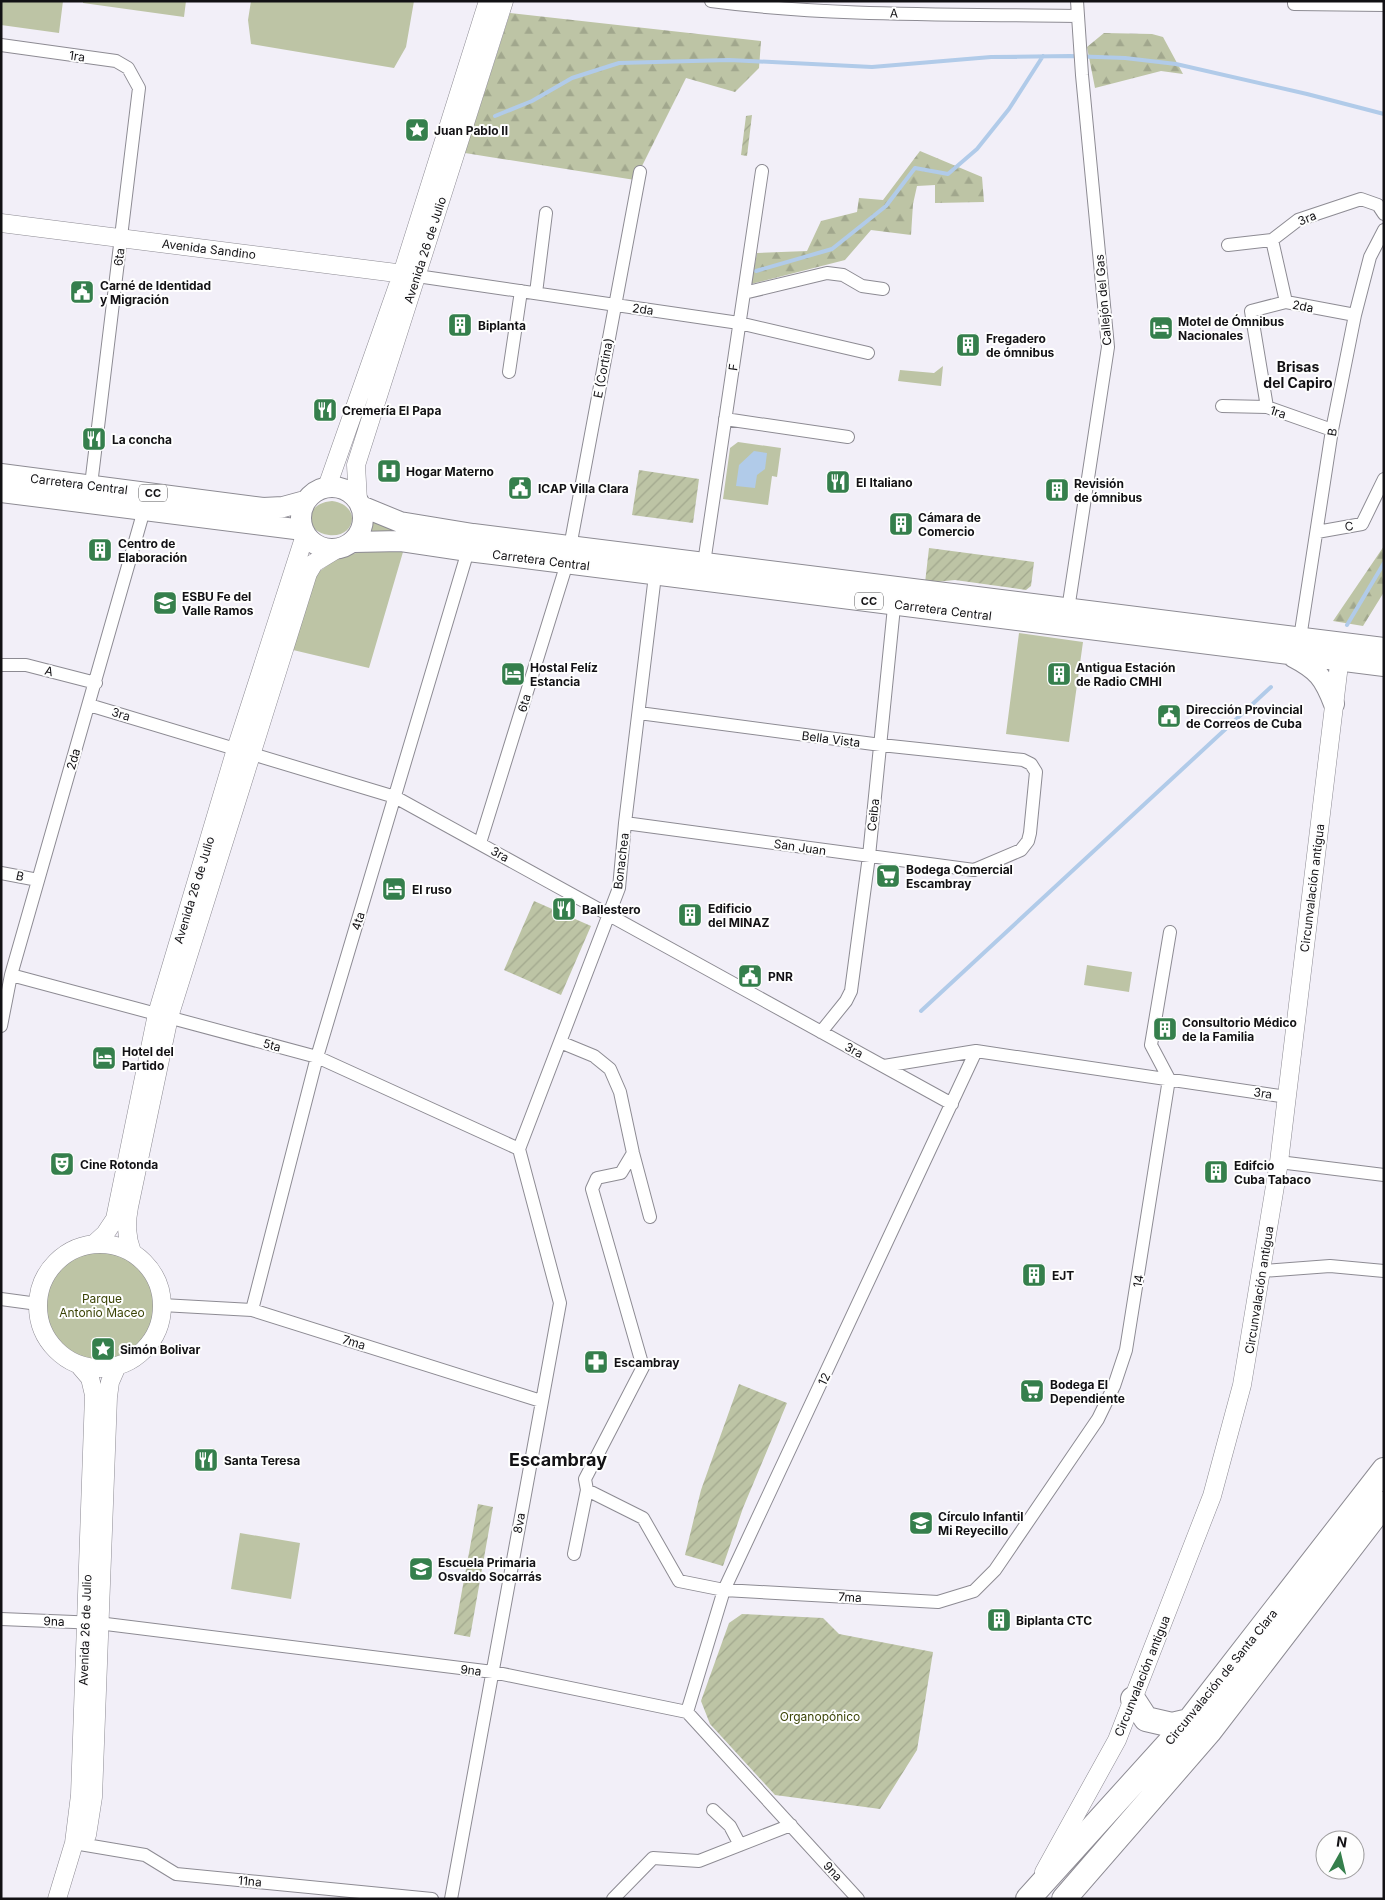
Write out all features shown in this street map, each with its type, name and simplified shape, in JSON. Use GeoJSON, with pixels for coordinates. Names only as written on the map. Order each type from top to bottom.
{"type":"FeatureCollection","features":[{"type":"Feature","properties":{"kind":"highway","name":"Circunvalación de Santa Clara"},"geometry":{"type":"LineString","coordinates":[[1029,1897],[1189,1721],[1384,1470]]}},
{"type":"Feature","properties":{"kind":"highway","name":"Circunvalación de Santa Clara"},"geometry":{"type":"LineString","coordinates":[[1064,1899],[1209,1732],[1384,1504]]}},
{"type":"Feature","properties":{"kind":"highway"},"geometry":{"type":"LineString","coordinates":[[1133,1699],[1146,1719],[1172,1725],[1189,1721]]}},
{"type":"Feature","properties":{"kind":"main road","name":"Avenida 26 de Julio"},"geometry":{"type":"LineString","coordinates":[[359,503],[356,465],[488,1]]}},
{"type":"Feature","properties":{"kind":"main road","name":"Avenida 26 de Julio"},"geometry":{"type":"LineString","coordinates":[[327,487],[410,275],[504,1]]}},
{"type":"Feature","properties":{"kind":"main road","name":"Avenida Sandino"},"geometry":{"type":"LineString","coordinates":[[1,223],[410,275]]}},
{"type":"Feature","properties":{"kind":"main road","name":"Carretera Central"},"geometry":{"type":"LineString","coordinates":[[1,474],[91,485],[147,501],[304,532]]}},
{"type":"Feature","properties":{"kind":"main road","name":"CC"},"geometry":{"type":"LineString","coordinates":[[305,501],[311,494],[327,487],[344,490],[352,494],[359,503]]}},
{"type":"Feature","properties":{"kind":"main road","name":"Carretera Central"},"geometry":{"type":"LineString","coordinates":[[1,492],[263,508],[283,507],[305,501]]}},
{"type":"Feature","properties":{"kind":"main road"},"geometry":{"type":"LineString","coordinates":[[304,532],[300,515],[305,501]]}},
{"type":"Feature","properties":{"kind":"main road","name":"Carretera Central"},"geometry":{"type":"LineString","coordinates":[[359,503],[400,522],[471,543]]}},
{"type":"Feature","properties":{"kind":"main road"},"geometry":{"type":"LineString","coordinates":[[345,545],[360,532],[363,524],[363,515],[359,503]]}},
{"type":"Feature","properties":{"kind":"main road","name":"Avenida 26 de Julio"},"geometry":{"type":"LineString","coordinates":[[94,1244],[105,1234],[114,1219],[163,1016],[244,751],[304,532]]}},
{"type":"Feature","properties":{"kind":"main road","name":"CC"},"geometry":{"type":"LineString","coordinates":[[304,532],[319,547],[345,545]]}},
{"type":"Feature","properties":{"kind":"main road","name":"Carretera Central"},"geometry":{"type":"LineString","coordinates":[[345,545],[402,541],[471,543],[1066,617],[1300,638],[1384,666]]}},
{"type":"Feature","properties":{"kind":"main road","name":"Avenida 26 de Julio"},"geometry":{"type":"LineString","coordinates":[[244,751],[308,573],[314,563],[345,545]]}},
{"type":"Feature","properties":{"kind":"main road","name":"Carretera Central"},"geometry":{"type":"LineString","coordinates":[[656,566],[704,563],[895,596]]}},
{"type":"Feature","properties":{"kind":"main road","name":"Carretera Central"},"geometry":{"type":"LineString","coordinates":[[1066,617],[1287,654],[1384,648]]}},
{"type":"Feature","properties":{"kind":"main road","name":"Circunvalación antigua"},"geometry":{"type":"LineString","coordinates":[[1029,1897],[1117,1740],[1212,1496],[1242,1385],[1279,1162],[1341,652]]}},
{"type":"Feature","properties":{"kind":"main road"},"geometry":{"type":"LineString","coordinates":[[1287,654],[1312,667],[1327,685],[1334,704]]}},
{"type":"Feature","properties":{"kind":"main road","name":"Avenida 26 de Julio"},"geometry":{"type":"LineString","coordinates":[[132,1252],[127,1231],[129,1206],[163,1016]]}},
{"type":"Feature","properties":{"kind":"main road"},"geometry":{"type":"LineString","coordinates":[[94,1244],[115,1245],[132,1252],[146,1263],[157,1278],[162,1297],[162,1314],[157,1332],[148,1347],[134,1359],[117,1366],[99,1368],[78,1364],[60,1354],[46,1338],[39,1319],[38,1304],[44,1278],[56,1261],[74,1249],[94,1244]]}},
{"type":"Feature","properties":{"kind":"main road","name":"Avenida 26 de Julio"},"geometry":{"type":"LineString","coordinates":[[78,1364],[90,1378],[94,1395],[92,1623]]}},
{"type":"Feature","properties":{"kind":"main road","name":"Avenida 26 de Julio"},"geometry":{"type":"LineString","coordinates":[[70,1899],[80,1844],[80,1795],[108,1396],[110,1382],[117,1366]]}},
{"type":"Feature","properties":{"kind":"main road","name":"Avenida 26 de Julio"},"geometry":{"type":"LineString","coordinates":[[57,1899],[80,1844]]}},
{"type":"Feature","properties":{"kind":"street","name":"A"},"geometry":{"type":"LineString","coordinates":[[711,1],[741,3],[774,9],[852,7],[1078,16]]}},
{"type":"Feature","properties":{"kind":"street","name":"Callejón del Gas"},"geometry":{"type":"LineString","coordinates":[[1066,617],[1108,347],[1082,75],[1077,1]]}},
{"type":"Feature","properties":{"kind":"street"},"geometry":{"type":"LineString","coordinates":[[1294,2],[1384,5]]}},
{"type":"Feature","properties":{"kind":"street","name":"1ra"},"geometry":{"type":"LineString","coordinates":[[1,45],[116,61],[128,68],[139,88]]}},
{"type":"Feature","properties":{"kind":"street","name":"6ta"},"geometry":{"type":"LineString","coordinates":[[91,485],[139,88]]}},
{"type":"Feature","properties":{"kind":"street","name":"F"},"geometry":{"type":"LineString","coordinates":[[704,563],[762,171]]}},
{"type":"Feature","properties":{"kind":"street","name":"E (Cortina)"},"geometry":{"type":"LineString","coordinates":[[569,555],[640,172]]}},
{"type":"Feature","properties":{"kind":"street","name":"3ra"},"geometry":{"type":"LineString","coordinates":[[1272,240],[1298,220],[1361,199],[1378,205],[1384,214]]}},
{"type":"Feature","properties":{"kind":"street"},"geometry":{"type":"LineString","coordinates":[[536,293],[546,213]]}},
{"type":"Feature","properties":{"kind":"street","name":"B"},"geometry":{"type":"LineString","coordinates":[[1300,638],[1332,430],[1355,315],[1370,257],[1384,230]]}},
{"type":"Feature","properties":{"kind":"street"},"geometry":{"type":"LineString","coordinates":[[1228,245],[1272,240],[1286,302]]}},
{"type":"Feature","properties":{"kind":"street"},"geometry":{"type":"LineString","coordinates":[[744,293],[827,273],[843,275],[862,286],[883,289]]}},
{"type":"Feature","properties":{"kind":"street","name":"2da"},"geometry":{"type":"LineString","coordinates":[[410,275],[739,323],[868,353]]}},
{"type":"Feature","properties":{"kind":"street"},"geometry":{"type":"LineString","coordinates":[[509,372],[522,291]]}},
{"type":"Feature","properties":{"kind":"street","name":"2da"},"geometry":{"type":"LineString","coordinates":[[1267,407],[1251,311],[1286,302],[1355,315]]}},
{"type":"Feature","properties":{"kind":"street","name":"1ra"},"geometry":{"type":"LineString","coordinates":[[1222,406],[1267,407],[1332,430]]}},
{"type":"Feature","properties":{"kind":"street"},"geometry":{"type":"LineString","coordinates":[[725,419],[848,437]]}},
{"type":"Feature","properties":{"kind":"street","name":"C"},"geometry":{"type":"LineString","coordinates":[[1317,532],[1362,524],[1384,479]]}},
{"type":"Feature","properties":{"kind":"street","name":"2da"},"geometry":{"type":"LineString","coordinates":[[1,1026],[11,975],[147,501]]}},
{"type":"Feature","properties":{"kind":"street","name":"4ta"},"geometry":{"type":"LineString","coordinates":[[252,1310],[317,1057],[471,543]]}},
{"type":"Feature","properties":{"kind":"street","name":"6ta"},"geometry":{"type":"LineString","coordinates":[[480,843],[569,555]]}},
{"type":"Feature","properties":{"kind":"street","name":"Bonachea"},"geometry":{"type":"LineString","coordinates":[[519,1149],[619,888],[656,566]]}},
{"type":"Feature","properties":{"kind":"street","name":"Ceiba"},"geometry":{"type":"LineString","coordinates":[[821,1032],[846,1001],[851,991],[869,856],[895,596]]}},
{"type":"Feature","properties":{"kind":"street","name":"A"},"geometry":{"type":"LineString","coordinates":[[1,665],[26,665],[96,683]]}},
{"type":"Feature","properties":{"kind":"street","name":"3ra"},"geometry":{"type":"LineString","coordinates":[[89,705],[395,797],[952,1104]]}},
{"type":"Feature","properties":{"kind":"street","name":"Bella Vista"},"geometry":{"type":"LineString","coordinates":[[639,713],[881,745],[1023,760],[1031,764],[1036,772],[1028,841],[1021,850],[974,870]]}},
{"type":"Feature","properties":{"kind":"street","name":"San Juan"},"geometry":{"type":"LineString","coordinates":[[625,824],[974,870]]}},
{"type":"Feature","properties":{"kind":"street","name":"B"},"geometry":{"type":"LineString","coordinates":[[1,873],[38,880]]}},
{"type":"Feature","properties":{"kind":"street"},"geometry":{"type":"LineString","coordinates":[[1169,1079],[1151,1045],[1170,932]]}},
{"type":"Feature","properties":{"kind":"street","name":"5ta"},"geometry":{"type":"LineString","coordinates":[[11,975],[317,1057],[519,1149]]}},
{"type":"Feature","properties":{"kind":"street"},"geometry":{"type":"LineString","coordinates":[[560,1042],[594,1056],[610,1069],[620,1092],[633,1153],[650,1217]]}},
{"type":"Feature","properties":{"kind":"street","name":"3ra"},"geometry":{"type":"LineString","coordinates":[[884,1066],[976,1051],[1287,1097]]}},
{"type":"Feature","properties":{"kind":"street","name":"12"},"geometry":{"type":"LineString","coordinates":[[687,1712],[724,1590],[976,1051]]}},
{"type":"Feature","properties":{"kind":"street","name":"14"},"geometry":{"type":"LineString","coordinates":[[974,1591],[994,1570],[1098,1418],[1114,1386],[1126,1350],[1169,1079]]}},
{"type":"Feature","properties":{"kind":"street","name":"8va"},"geometry":{"type":"LineString","coordinates":[[451,1899],[560,1302],[519,1149]]}},
{"type":"Feature","properties":{"kind":"street"},"geometry":{"type":"LineString","coordinates":[[621,1173],[633,1153]]}},
{"type":"Feature","properties":{"kind":"street"},"geometry":{"type":"LineString","coordinates":[[1279,1162],[1384,1175]]}},
{"type":"Feature","properties":{"kind":"street"},"geometry":{"type":"LineString","coordinates":[[574,1554],[587,1490],[585,1479],[643,1366],[592,1189],[597,1178],[621,1173],[639,1176]]}},
{"type":"Feature","properties":{"kind":"street"},"geometry":{"type":"LineString","coordinates":[[1262,1271],[1330,1266],[1384,1271]]}},
{"type":"Feature","properties":{"kind":"street"},"geometry":{"type":"LineString","coordinates":[[1,1299],[38,1304]]}},
{"type":"Feature","properties":{"kind":"street","name":"7ma"},"geometry":{"type":"LineString","coordinates":[[162,1305],[252,1310],[541,1401]]}},
{"type":"Feature","properties":{"kind":"street","name":"7ma"},"geometry":{"type":"LineString","coordinates":[[587,1490],[643,1518],[679,1581],[724,1590],[938,1602],[974,1591]]}},
{"type":"Feature","properties":{"kind":"street","name":"9na"},"geometry":{"type":"LineString","coordinates":[[1,1619],[92,1623],[493,1672],[687,1712],[858,1899]]}},
{"type":"Feature","properties":{"kind":"street"},"geometry":{"type":"LineString","coordinates":[[713,1810],[730,1826],[740,1845]]}},
{"type":"Feature","properties":{"kind":"street"},"geometry":{"type":"LineString","coordinates":[[613,1899],[652,1858],[698,1861],[791,1825]]}},
{"type":"Feature","properties":{"kind":"street","name":"11na"},"geometry":{"type":"LineString","coordinates":[[80,1844],[144,1855],[176,1874],[432,1899]]}},
{"type":"Feature","properties":{"kind":"green space"},"geometry":{"type":"Polygon","coordinates":[[[1,1],[63,1],[59,33],[1,25],[1,1]]]}},
{"type":"Feature","properties":{"kind":"green space"},"geometry":{"type":"Polygon","coordinates":[[[83,1],[186,1],[184,17],[83,3],[83,1]]]}},
{"type":"Feature","properties":{"kind":"green space"},"geometry":{"type":"Polygon","coordinates":[[[251,1],[414,1],[406,47],[394,68],[251,44],[248,20],[251,1]]]}},
{"type":"Feature","properties":{"kind":"green space"},"geometry":{"type":"Polygon","coordinates":[[[510,13],[761,41],[759,68],[735,92],[686,78],[635,180],[465,153],[510,13]]]}},
{"type":"Feature","properties":{"kind":"green space"},"geometry":{"type":"Polygon","coordinates":[[[1104,33],[1152,34],[1163,37],[1183,74],[1161,71],[1095,88],[1087,47],[1104,33]]]}},
{"type":"Feature","properties":{"kind":"green space"},"geometry":{"type":"Polygon","coordinates":[[[752,115],[747,156],[741,155],[746,116],[752,115]]]}},
{"type":"Feature","properties":{"kind":"green space"},"geometry":{"type":"Polygon","coordinates":[[[920,151],[982,177],[984,202],[935,203],[935,185],[917,186],[913,204],[911,235],[871,230],[845,260],[751,284],[757,253],[807,251],[821,221],[857,212],[859,198],[883,200],[920,151]]]}},
{"type":"Feature","properties":{"kind":"green space"},"geometry":{"type":"Polygon","coordinates":[[[943,366],[941,386],[898,381],[900,370],[934,373],[943,366]]]}},
{"type":"Feature","properties":{"kind":"green space"},"geometry":{"type":"Polygon","coordinates":[[[738,442],[781,448],[777,477],[772,476],[768,505],[723,499],[730,448],[738,442]]]}},
{"type":"Feature","properties":{"kind":"green space"},"geometry":{"type":"Polygon","coordinates":[[[639,470],[699,479],[693,523],[632,515],[639,470]]]}},
{"type":"Feature","properties":{"kind":"green space"},"geometry":{"type":"Polygon","coordinates":[[[332,501],[348,508],[351,514],[352,521],[350,527],[338,535],[321,533],[312,524],[312,512],[316,507],[332,501]]]}},
{"type":"Feature","properties":{"kind":"green space"},"geometry":{"type":"Polygon","coordinates":[[[370,518],[400,531],[368,532],[370,518]]]}},
{"type":"Feature","properties":{"kind":"green space"},"geometry":{"type":"Polygon","coordinates":[[[1384,546],[1384,592],[1363,626],[1333,621],[1384,546]]]}},
{"type":"Feature","properties":{"kind":"green space"},"geometry":{"type":"Polygon","coordinates":[[[374,548],[403,552],[369,668],[293,650],[317,573],[338,558],[374,548]]]}},
{"type":"Feature","properties":{"kind":"green space"},"geometry":{"type":"Polygon","coordinates":[[[929,548],[1034,562],[1031,586],[1026,590],[955,580],[925,583],[929,548]]]}},
{"type":"Feature","properties":{"kind":"green space"},"geometry":{"type":"Polygon","coordinates":[[[1019,633],[1083,642],[1069,742],[1006,734],[1019,633]]]}},
{"type":"Feature","properties":{"kind":"green space"},"geometry":{"type":"Polygon","coordinates":[[[534,901],[591,926],[561,995],[504,970],[534,901]]]}},
{"type":"Feature","properties":{"kind":"green space"},"geometry":{"type":"Polygon","coordinates":[[[1087,965],[1132,972],[1129,992],[1084,985],[1087,965]]]}},
{"type":"Feature","properties":{"kind":"green space","name":"Parque Antonio Maceo"},"geometry":{"type":"Polygon","coordinates":[[[102,1249],[124,1253],[142,1265],[154,1283],[158,1305],[154,1327],[142,1345],[124,1357],[102,1361],[80,1357],[62,1345],[50,1327],[46,1305],[50,1283],[62,1265],[80,1253],[102,1249]]]}},
{"type":"Feature","properties":{"kind":"green space"},"geometry":{"type":"Polygon","coordinates":[[[739,1384],[787,1403],[743,1508],[723,1566],[685,1555],[701,1490],[739,1384]]]}},
{"type":"Feature","properties":{"kind":"green space"},"geometry":{"type":"Polygon","coordinates":[[[478,1504],[493,1507],[470,1637],[454,1634],[478,1504]]]}},
{"type":"Feature","properties":{"kind":"green space"},"geometry":{"type":"Polygon","coordinates":[[[240,1533],[300,1543],[291,1599],[231,1589],[240,1533]]]}},
{"type":"Feature","properties":{"kind":"green space","name":"Organopónico"},"geometry":{"type":"Polygon","coordinates":[[[742,1614],[823,1618],[839,1634],[933,1652],[917,1750],[880,1809],[775,1795],[710,1724],[701,1701],[729,1623],[742,1614]]]}},
{"type":"Feature","properties":{"kind":"water"},"geometry":{"type":"Polygon","coordinates":[[[754,451],[767,453],[765,469],[757,475],[755,488],[736,486],[739,465],[754,451]]]}},
{"type":"Feature","properties":{"kind":"waterway"},"geometry":{"type":"LineString","coordinates":[[756,271],[832,249],[886,206],[915,168],[948,174],[977,149],[1009,109],[1043,56]]}},
{"type":"Feature","properties":{"kind":"waterway"},"geometry":{"type":"LineString","coordinates":[[495,116],[532,101],[572,78],[619,63],[729,60],[872,67],[991,57],[1070,56],[1125,58],[1176,64],[1384,114]]}},
{"type":"Feature","properties":{"kind":"waterway"},"geometry":{"type":"LineString","coordinates":[[1347,625],[1384,563]]}},
{"type":"Feature","properties":{"kind":"waterway"},"geometry":{"type":"LineString","coordinates":[[921,1011],[1271,687]]}},
{"type":"Feature","properties":{"kind":"place","name":"Juan Pablo II"},"geometry":{"type":"Point","coordinates":[417,130]}},
{"type":"Feature","properties":{"kind":"place","name":"Carné de Identidad y Migración"},"geometry":{"type":"Point","coordinates":[82,292]}},
{"type":"Feature","properties":{"kind":"place","name":"Biplanta"},"geometry":{"type":"Point","coordinates":[460,325]}},
{"type":"Feature","properties":{"kind":"place","name":"Motel de Ómnibus Nacionales"},"geometry":{"type":"Point","coordinates":[1161,328]}},
{"type":"Feature","properties":{"kind":"place","name":"Fregadero de ómnibus"},"geometry":{"type":"Point","coordinates":[968,345]}},
{"type":"Feature","properties":{"kind":"place","name":"Cremería El Papa"},"geometry":{"type":"Point","coordinates":[325,410]}},
{"type":"Feature","properties":{"kind":"place","name":"La concha"},"geometry":{"type":"Point","coordinates":[94,439]}},
{"type":"Feature","properties":{"kind":"place","name":"Hogar Materno"},"geometry":{"type":"Point","coordinates":[389,471]}},
{"type":"Feature","properties":{"kind":"place","name":"El Italiano"},"geometry":{"type":"Point","coordinates":[838,482]}},
{"type":"Feature","properties":{"kind":"place","name":"ICAP Villa Clara"},"geometry":{"type":"Point","coordinates":[520,488]}},
{"type":"Feature","properties":{"kind":"place","name":"Revisión de ómnibus"},"geometry":{"type":"Point","coordinates":[1057,490]}},
{"type":"Feature","properties":{"kind":"place","name":"Cámara de Comercio"},"geometry":{"type":"Point","coordinates":[901,524]}},
{"type":"Feature","properties":{"kind":"place","name":"Centro de Elaboración"},"geometry":{"type":"Point","coordinates":[100,550]}},
{"type":"Feature","properties":{"kind":"place","name":"ESBU Fe del Valle Ramos"},"geometry":{"type":"Point","coordinates":[165,603]}},
{"type":"Feature","properties":{"kind":"place","name":"Hostal Felíz Estancia"},"geometry":{"type":"Point","coordinates":[513,674]}},
{"type":"Feature","properties":{"kind":"place","name":"Antigua Estación de Radio CMHI"},"geometry":{"type":"Point","coordinates":[1059,674]}},
{"type":"Feature","properties":{"kind":"place","name":"Dirección Provincial de Correos de Cuba"},"geometry":{"type":"Point","coordinates":[1169,716]}},
{"type":"Feature","properties":{"kind":"place","name":"Bodega Comercial Escambray"},"geometry":{"type":"Point","coordinates":[888,876]}},
{"type":"Feature","properties":{"kind":"place","name":"El ruso"},"geometry":{"type":"Point","coordinates":[394,889]}},
{"type":"Feature","properties":{"kind":"place","name":"Ballestero"},"geometry":{"type":"Point","coordinates":[564,909]}},
{"type":"Feature","properties":{"kind":"place","name":"Edificio del MINAZ"},"geometry":{"type":"Point","coordinates":[690,915]}},
{"type":"Feature","properties":{"kind":"place","name":"PNR"},"geometry":{"type":"Point","coordinates":[750,976]}},
{"type":"Feature","properties":{"kind":"place","name":"Consultorio Médico de la Familia"},"geometry":{"type":"Point","coordinates":[1165,1029]}},
{"type":"Feature","properties":{"kind":"place","name":"Hotel del Partido"},"geometry":{"type":"Point","coordinates":[104,1058]}},
{"type":"Feature","properties":{"kind":"place","name":"Cine Rotonda"},"geometry":{"type":"Point","coordinates":[62,1164]}},
{"type":"Feature","properties":{"kind":"place","name":"Edifcio Cuba Tabaco"},"geometry":{"type":"Point","coordinates":[1216,1172]}},
{"type":"Feature","properties":{"kind":"place","name":"EJT"},"geometry":{"type":"Point","coordinates":[1034,1275]}},
{"type":"Feature","properties":{"kind":"place","name":"Simón Bolivar"},"geometry":{"type":"Point","coordinates":[103,1349]}},
{"type":"Feature","properties":{"kind":"place","name":"Escambray"},"geometry":{"type":"Point","coordinates":[596,1362]}},
{"type":"Feature","properties":{"kind":"place","name":"Bodega El Dependiente"},"geometry":{"type":"Point","coordinates":[1032,1391]}},
{"type":"Feature","properties":{"kind":"place","name":"Santa Teresa"},"geometry":{"type":"Point","coordinates":[206,1460]}},
{"type":"Feature","properties":{"kind":"place","name":"Círculo Infantil Mi Reyecillo"},"geometry":{"type":"Point","coordinates":[921,1523]}},
{"type":"Feature","properties":{"kind":"place","name":"Escuela Primaria Osvaldo Socarrás"},"geometry":{"type":"Point","coordinates":[421,1569]}},
{"type":"Feature","properties":{"kind":"place","name":"Biplanta CTC"},"geometry":{"type":"Point","coordinates":[999,1620]}},
{"type":"Feature","properties":{"kind":"district","name":"Brisas del Capiro"},"geometry":{"type":"Point","coordinates":[1298,374]}},
{"type":"Feature","properties":{"kind":"district","name":"Escambray"},"geometry":{"type":"Point","coordinates":[558,1459]}}]}
